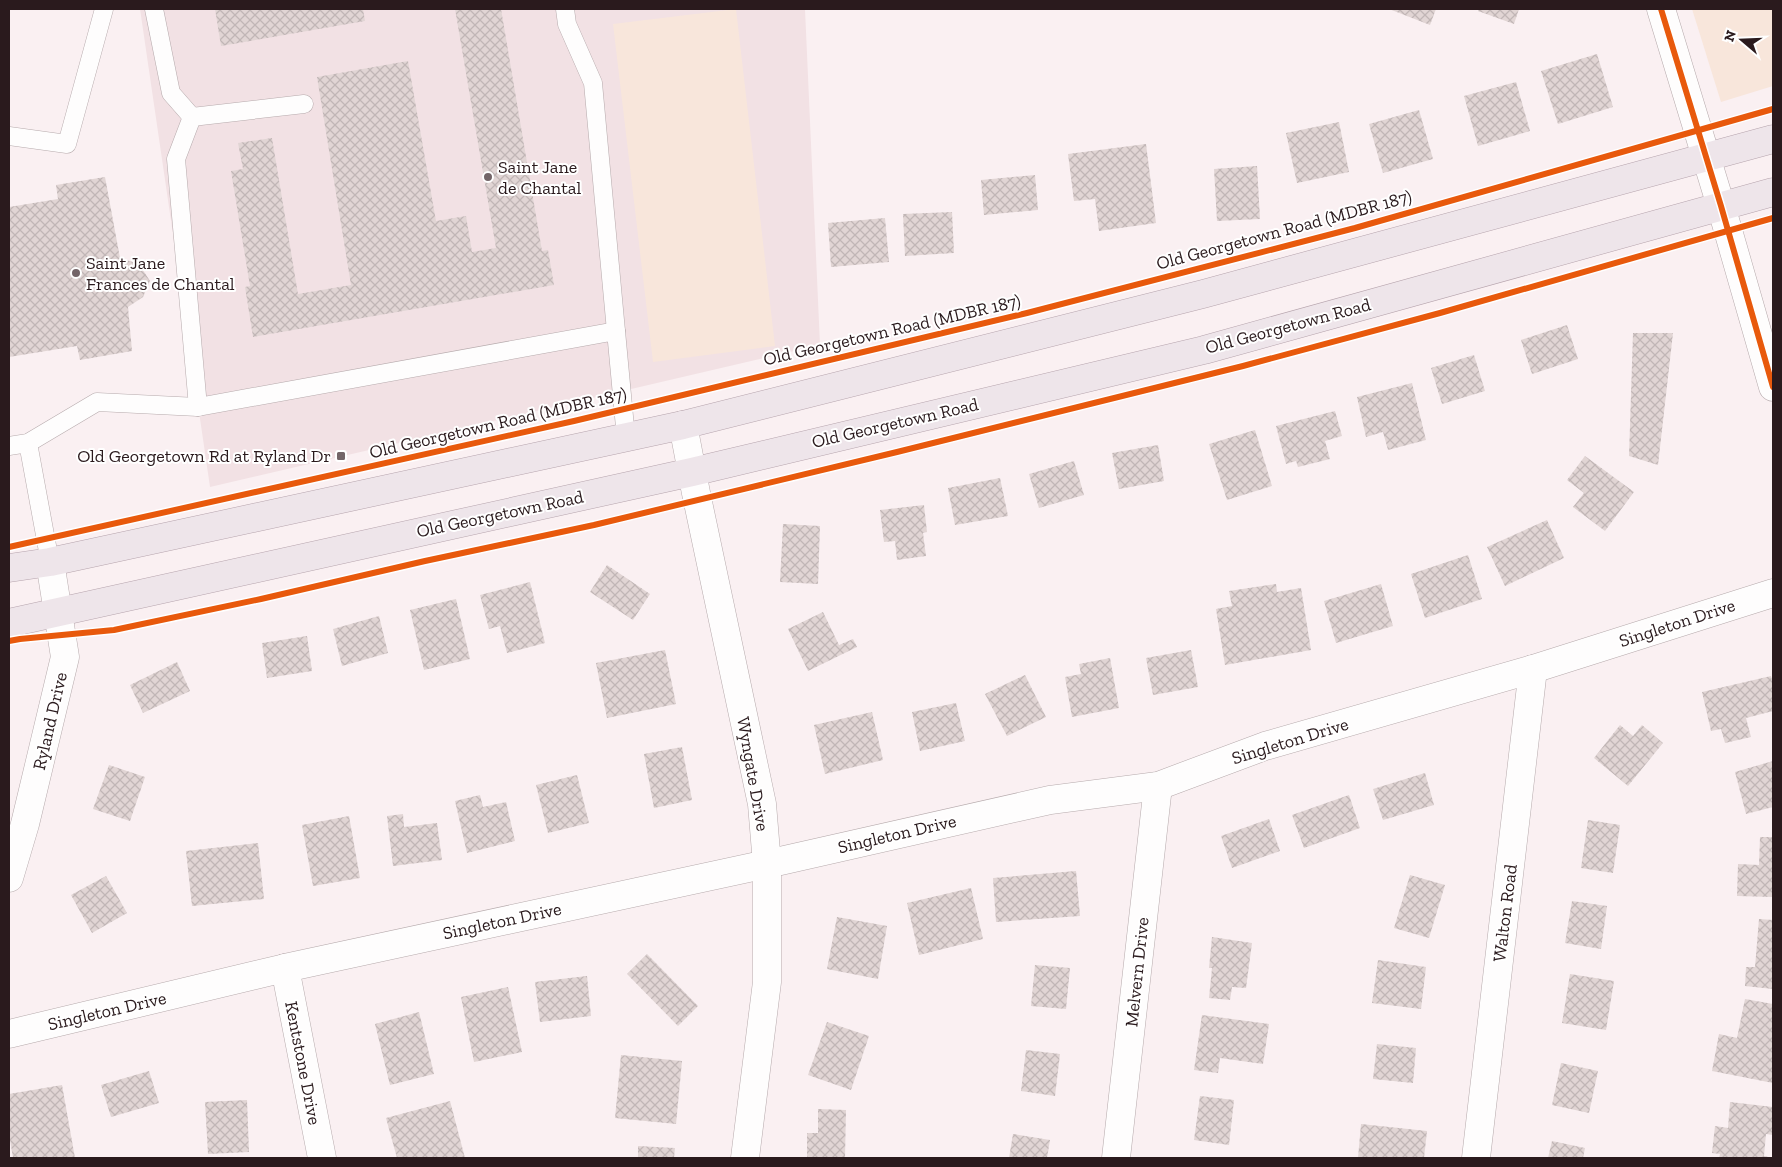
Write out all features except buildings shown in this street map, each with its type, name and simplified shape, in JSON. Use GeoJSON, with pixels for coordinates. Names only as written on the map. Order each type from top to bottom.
{"type":"FeatureCollection","features":[{"type":"Feature","properties":{"kind":"main road"},"geometry":{"type":"LineString","coordinates":[[9,568],[50,562],[684,425],[1203,294],[1773,139]]}},
{"type":"Feature","properties":{"kind":"main road","name":"Old Georgetown Road"},"geometry":{"type":"LineString","coordinates":[[9,623],[692,472],[1204,350],[1773,192]]}},
{"type":"Feature","properties":{"kind":"street"},"geometry":{"type":"LineString","coordinates":[[1660,9],[1722,206],[1773,387]]}},
{"type":"Feature","properties":{"kind":"street","name":"Wyngate Drive"},"geometry":{"type":"LineString","coordinates":[[684,425],[692,472],[762,804],[767,864],[767,982],[745,1158]]}},
{"type":"Feature","properties":{"kind":"street","name":"Ryland Drive"},"geometry":{"type":"LineString","coordinates":[[9,878],[25,824],[65,657],[50,562]]}},
{"type":"Feature","properties":{"kind":"street","name":"Singleton Drive"},"geometry":{"type":"LineString","coordinates":[[9,1034],[285,968],[767,864],[1050,800],[1158,786],[1265,746],[1533,669],[1773,593]]}},
{"type":"Feature","properties":{"kind":"street","name":"Walton Road"},"geometry":{"type":"LineString","coordinates":[[1476,1158],[1533,669]]}},
{"type":"Feature","properties":{"kind":"street","name":"Melvern Drive"},"geometry":{"type":"LineString","coordinates":[[1116,1158],[1158,786]]}},
{"type":"Feature","properties":{"kind":"street","name":"Kentstone Drive"},"geometry":{"type":"LineString","coordinates":[[285,968],[322,1158]]}},
{"type":"Feature","properties":{"kind":"lane"},"geometry":{"type":"LineString","coordinates":[[9,136],[67,144],[104,9]]}},
{"type":"Feature","properties":{"kind":"lane"},"geometry":{"type":"LineString","coordinates":[[154,9],[171,93],[192,117]]}},
{"type":"Feature","properties":{"kind":"lane"},"geometry":{"type":"LineString","coordinates":[[565,9],[567,24],[593,83],[626,438]]}},
{"type":"Feature","properties":{"kind":"lane"},"geometry":{"type":"LineString","coordinates":[[192,117],[304,104]]}},
{"type":"Feature","properties":{"kind":"lane"},"geometry":{"type":"LineString","coordinates":[[192,117],[176,160],[198,407]]}},
{"type":"Feature","properties":{"kind":"lane"},"geometry":{"type":"LineString","coordinates":[[9,446],[28,444],[97,402],[198,407],[616,331]]}},
{"type":"Feature","properties":{"kind":"lane"},"geometry":{"type":"LineString","coordinates":[[28,444],[50,562]]}},
{"type":"Feature","properties":{"kind":"shaded area","name":"Saint Jane de Chantal"},"geometry":{"type":"Polygon","coordinates":[[[140,9],[805,9],[820,345],[210,487],[140,9]]]}},
{"type":"Feature","properties":{"kind":"shaded area"},"geometry":{"type":"Polygon","coordinates":[[[736,9],[775,346],[653,362],[613,24],[736,9]]]}},
{"type":"Feature","properties":{"kind":"shaded area"},"geometry":{"type":"Polygon","coordinates":[[[1692,9],[1773,9],[1773,86],[1721,102],[1692,9]]]}},
{"type":"Feature","properties":{"kind":"cycle path"},"geometry":{"type":"LineString","coordinates":[[1661,9],[1721,206],[1773,387]]}},
{"type":"Feature","properties":{"kind":"cycle path","name":"Old Georgetown Road (MDBR 187)"},"geometry":{"type":"LineString","coordinates":[[9,547],[574,421],[1027,313],[1355,228],[1773,109]]}},
{"type":"Feature","properties":{"kind":"cycle path"},"geometry":{"type":"LineString","coordinates":[[9,641],[114,630],[594,525],[1243,366],[1440,313],[1773,218]]}},
{"type":"Feature","properties":{"kind":"place","name":"Saint Jane de Chantal"},"geometry":{"type":"Point","coordinates":[488,177]}},
{"type":"Feature","properties":{"kind":"place","name":"Saint Jane Frances de Chantal"},"geometry":{"type":"Point","coordinates":[76,273]}},
{"type":"Feature","properties":{"kind":"place","name":"Old Georgetown Rd at Ryland Dr"},"geometry":{"type":"Point","coordinates":[341,456]}}]}
